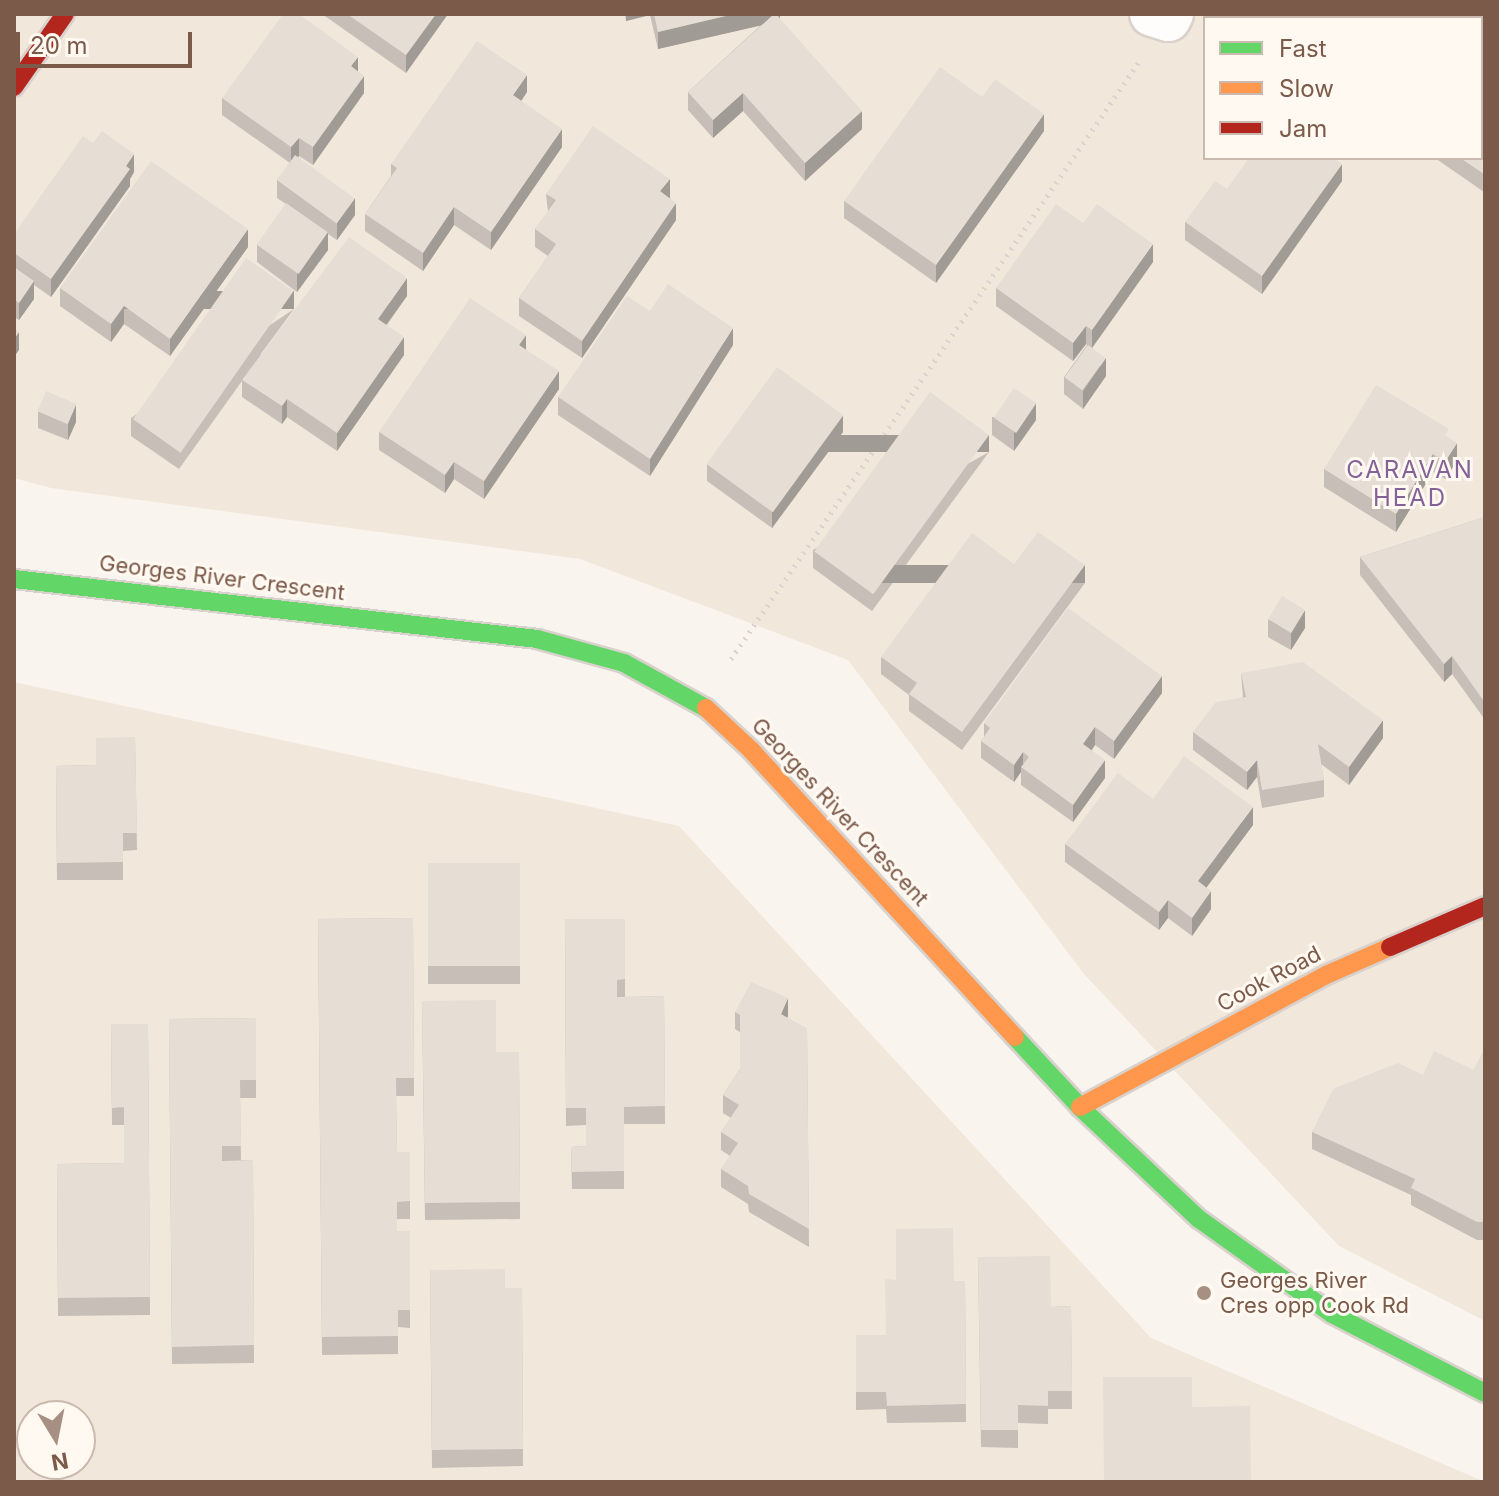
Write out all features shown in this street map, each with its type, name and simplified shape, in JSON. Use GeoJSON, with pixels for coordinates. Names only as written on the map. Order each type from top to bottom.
{"type":"FeatureCollection","features":[{"type":"Feature","properties":{"kind":"street"},"geometry":{"type":"LineString","coordinates":[[14,87],[65,14]]}},
{"type":"Feature","properties":{"kind":"street","name":"Georges River Crescent"},"geometry":{"type":"LineString","coordinates":[[14,579],[537,639],[624,663],[701,704],[751,750],[1080,1107],[1199,1219],[1332,1314],[1485,1393]]}},
{"type":"Feature","properties":{"kind":"street","name":"Cook Road"},"geometry":{"type":"LineString","coordinates":[[1080,1107],[1326,975],[1485,906]]}},
{"type":"Feature","properties":{"kind":"path"},"geometry":{"type":"LineString","coordinates":[[701,704],[1164,16]]}},
{"type":"Feature","properties":{"kind":"shaded area"},"geometry":{"type":"Polygon","coordinates":[[[14,14],[1485,14],[1485,1321],[1339,1246],[1084,974],[848,660],[580,559],[51,488],[14,478],[14,14]]]}},
{"type":"Feature","properties":{"kind":"shaded area"},"geometry":{"type":"Polygon","coordinates":[[[14,682],[679,826],[1151,1338],[1485,1482],[14,1482],[14,682]]]}},
{"type":"Feature","properties":{"kind":"building"},"geometry":{"type":"Polygon","coordinates":[[[283,14],[299,14],[358,57],[351,66],[364,76],[313,147],[299,138],[291,147],[222,98],[283,14]]]}},
{"type":"Feature","properties":{"kind":"building"},"geometry":{"type":"Polygon","coordinates":[[[347,14],[436,14],[406,55],[347,14]]]}},
{"type":"Feature","properties":{"kind":"building"},"geometry":{"type":"Polygon","coordinates":[[[654,14],[734,14],[658,32],[654,14]]]}},
{"type":"Feature","properties":{"kind":"building"},"geometry":{"type":"Polygon","coordinates":[[[774,14],[862,111],[805,163],[743,93],[713,120],[688,92],[774,14]]]}},
{"type":"Feature","properties":{"kind":"building"},"geometry":{"type":"Polygon","coordinates":[[[1483,32],[1485,33],[1484,174],[1463,160],[1483,160],[1483,32]]]}},
{"type":"Feature","properties":{"kind":"building"},"geometry":{"type":"Polygon","coordinates":[[[477,41],[527,75],[513,95],[562,129],[491,232],[454,207],[423,253],[365,214],[397,168],[391,164],[477,41]]]}},
{"type":"Feature","properties":{"kind":"building"},"geometry":{"type":"Polygon","coordinates":[[[940,67],[982,97],[995,79],[1044,114],[936,265],[844,201],[940,67]]]}},
{"type":"Feature","properties":{"kind":"building"},"geometry":{"type":"Polygon","coordinates":[[[593,126],[670,179],[660,191],[676,203],[582,341],[519,298],[556,244],[535,229],[556,200],[546,194],[593,126]]]}},
{"type":"Feature","properties":{"kind":"building"},"geometry":{"type":"Polygon","coordinates":[[[102,131],[134,154],[126,166],[130,169],[51,279],[14,253],[14,234],[83,136],[93,143],[102,131]]]}},
{"type":"Feature","properties":{"kind":"building"},"geometry":{"type":"Polygon","coordinates":[[[295,155],[355,198],[337,224],[277,180],[295,155]]]}},
{"type":"Feature","properties":{"kind":"building"},"geometry":{"type":"Polygon","coordinates":[[[1248,160],[1337,160],[1342,164],[1262,276],[1185,222],[1215,181],[1227,189],[1248,160]]]}},
{"type":"Feature","properties":{"kind":"building"},"geometry":{"type":"Polygon","coordinates":[[[151,161],[248,229],[170,339],[124,306],[111,324],[60,288],[151,161]]]}},
{"type":"Feature","properties":{"kind":"building"},"geometry":{"type":"Polygon","coordinates":[[[286,203],[328,232],[299,274],[257,245],[286,203]]]}},
{"type":"Feature","properties":{"kind":"building"},"geometry":{"type":"Polygon","coordinates":[[[1056,204],[1083,223],[1097,204],[1153,244],[1092,330],[1086,326],[1073,343],[996,288],[1056,204]]]}},
{"type":"Feature","properties":{"kind":"building"},"geometry":{"type":"Polygon","coordinates":[[[349,237],[407,278],[378,319],[404,337],[337,433],[287,399],[282,406],[242,380],[349,237]]]}},
{"type":"Feature","properties":{"kind":"building"},"geometry":{"type":"Polygon","coordinates":[[[246,258],[294,291],[181,453],[133,419],[246,258]]]}},
{"type":"Feature","properties":{"kind":"building"},"geometry":{"type":"Polygon","coordinates":[[[14,267],[34,281],[19,303],[14,299],[14,267]]]}},
{"type":"Feature","properties":{"kind":"building"},"geometry":{"type":"Polygon","coordinates":[[[668,284],[733,328],[650,459],[558,397],[627,296],[650,311],[668,284]]]}},
{"type":"Feature","properties":{"kind":"building"},"geometry":{"type":"Polygon","coordinates":[[[470,298],[526,335],[519,345],[559,371],[484,481],[454,462],[445,475],[379,432],[470,298]]]}},
{"type":"Feature","properties":{"kind":"building"},"geometry":{"type":"Polygon","coordinates":[[[1088,345],[1106,358],[1082,390],[1064,377],[1088,345]]]}},
{"type":"Feature","properties":{"kind":"building"},"geometry":{"type":"Polygon","coordinates":[[[777,367],[843,415],[773,512],[706,464],[777,367]]]}},
{"type":"Feature","properties":{"kind":"building"},"geometry":{"type":"Polygon","coordinates":[[[1376,385],[1449,429],[1445,435],[1457,443],[1445,462],[1433,454],[1396,514],[1324,469],[1376,385]]]}},
{"type":"Feature","properties":{"kind":"building"},"geometry":{"type":"Polygon","coordinates":[[[1014,388],[1036,403],[1016,433],[994,418],[1014,388]]]}},
{"type":"Feature","properties":{"kind":"building"},"geometry":{"type":"Polygon","coordinates":[[[46,391],[76,404],[68,424],[37,411],[46,391]]]}},
{"type":"Feature","properties":{"kind":"building"},"geometry":{"type":"Polygon","coordinates":[[[930,392],[989,435],[873,594],[814,551],[930,392]]]}},
{"type":"Feature","properties":{"kind":"building"},"geometry":{"type":"Polygon","coordinates":[[[1485,517],[1483,700],[1452,656],[1444,664],[1360,557],[1485,517]]]}},
{"type":"Feature","properties":{"kind":"building"},"geometry":{"type":"Polygon","coordinates":[[[1038,532],[1085,565],[962,732],[909,694],[917,683],[881,657],[972,533],[1014,564],[1038,532]]]}},
{"type":"Feature","properties":{"kind":"building"},"geometry":{"type":"Polygon","coordinates":[[[1282,596],[1305,610],[1291,633],[1268,619],[1282,596]]]}},
{"type":"Feature","properties":{"kind":"building"},"geometry":{"type":"Polygon","coordinates":[[[1068,608],[1162,676],[1114,741],[1095,727],[1083,744],[1105,760],[1073,805],[1021,767],[1029,757],[1023,752],[1014,765],[981,741],[990,728],[984,723],[1068,608]]]}},
{"type":"Feature","properties":{"kind":"building"},"geometry":{"type":"Polygon","coordinates":[[[1303,662],[1383,720],[1349,767],[1318,744],[1324,780],[1262,790],[1257,760],[1247,772],[1193,732],[1216,702],[1246,697],[1241,673],[1303,662]]]}},
{"type":"Feature","properties":{"kind":"building"},"geometry":{"type":"Polygon","coordinates":[[[135,737],[137,833],[123,833],[123,862],[57,863],[56,766],[96,765],[96,738],[135,737]]]}},
{"type":"Feature","properties":{"kind":"building"},"geometry":{"type":"Polygon","coordinates":[[[1184,756],[1253,807],[1198,881],[1211,891],[1192,918],[1168,900],[1159,912],[1065,844],[1118,773],[1153,799],[1184,756]]]}},
{"type":"Feature","properties":{"kind":"building"},"geometry":{"type":"Polygon","coordinates":[[[428,863],[520,863],[520,966],[428,966],[428,863]]]}},
{"type":"Feature","properties":{"kind":"building"},"geometry":{"type":"Polygon","coordinates":[[[413,918],[414,1078],[396,1078],[397,1152],[410,1152],[410,1201],[397,1202],[397,1231],[410,1231],[410,1310],[398,1310],[398,1336],[322,1337],[318,919],[413,918]]]}},
{"type":"Feature","properties":{"kind":"building"},"geometry":{"type":"Polygon","coordinates":[[[565,919],[625,919],[625,979],[617,980],[617,997],[664,996],[665,1106],[624,1107],[624,1171],[572,1172],[571,1147],[586,1146],[586,1108],[566,1108],[565,919]]]}},
{"type":"Feature","properties":{"kind":"building"},"geometry":{"type":"Polygon","coordinates":[[[751,982],[788,998],[781,1014],[807,1029],[809,1229],[749,1194],[748,1186],[721,1169],[738,1143],[721,1132],[739,1105],[723,1095],[740,1069],[740,1015],[735,1012],[751,982]]]}},
{"type":"Feature","properties":{"kind":"building"},"geometry":{"type":"Polygon","coordinates":[[[496,1000],[496,1052],[519,1052],[520,1202],[425,1203],[422,1001],[496,1000]]]}},
{"type":"Feature","properties":{"kind":"building"},"geometry":{"type":"Polygon","coordinates":[[[256,1018],[256,1080],[240,1080],[241,1146],[222,1146],[222,1161],[253,1160],[254,1345],[172,1347],[169,1019],[256,1018]]]}},
{"type":"Feature","properties":{"kind":"building"},"geometry":{"type":"Polygon","coordinates":[[[111,1024],[148,1024],[150,1297],[58,1298],[57,1164],[124,1163],[124,1107],[112,1108],[111,1024]]]}},
{"type":"Feature","properties":{"kind":"building"},"geometry":{"type":"Polygon","coordinates":[[[1485,1049],[1485,1222],[1477,1222],[1411,1188],[1415,1179],[1312,1132],[1333,1089],[1398,1063],[1423,1075],[1434,1051],[1474,1070],[1485,1049]]]}},
{"type":"Feature","properties":{"kind":"building"},"geometry":{"type":"Polygon","coordinates":[[[953,1228],[954,1281],[965,1281],[966,1404],[887,1406],[886,1392],[856,1392],[856,1335],[886,1335],[885,1279],[896,1280],[896,1229],[953,1228]]]}},
{"type":"Feature","properties":{"kind":"building"},"geometry":{"type":"Polygon","coordinates":[[[1050,1256],[1051,1307],[1071,1306],[1072,1391],[1048,1391],[1048,1406],[1018,1405],[1018,1430],[981,1430],[978,1257],[1050,1256]]]}},
{"type":"Feature","properties":{"kind":"building"},"geometry":{"type":"Polygon","coordinates":[[[505,1269],[505,1288],[522,1288],[523,1449],[432,1450],[430,1270],[505,1269]]]}},
{"type":"Feature","properties":{"kind":"building"},"geometry":{"type":"Polygon","coordinates":[[[1103,1377],[1192,1377],[1192,1407],[1250,1406],[1251,1482],[1104,1482],[1103,1377]]]}},
{"type":"Feature","properties":{"kind":"traffic: fast"},"geometry":{"type":"LineString","coordinates":[[14,579],[537,639],[624,663],[706,708]]}},
{"type":"Feature","properties":{"kind":"traffic: fast"},"geometry":{"type":"LineString","coordinates":[[1015,1037],[1080,1107],[1199,1219],[1332,1314],[1485,1393]]}},
{"type":"Feature","properties":{"kind":"traffic: slow"},"geometry":{"type":"LineString","coordinates":[[706,708],[751,750],[1015,1037]]}},
{"type":"Feature","properties":{"kind":"traffic: slow"},"geometry":{"type":"LineString","coordinates":[[1080,1107],[1326,975],[1390,947]]}},
{"type":"Feature","properties":{"kind":"traffic: jam"},"geometry":{"type":"LineString","coordinates":[[14,87],[65,14]]}},
{"type":"Feature","properties":{"kind":"traffic: jam"},"geometry":{"type":"LineString","coordinates":[[1390,947],[1485,906]]}},
{"type":"Feature","properties":{"kind":"place","name":"Georges River Cres opp Cook Rd"},"geometry":{"type":"Point","coordinates":[1204,1293]}},
{"type":"Feature","properties":{"kind":"district","name":"CARAVAN HEAD"},"geometry":{"type":"Point","coordinates":[1410,484]}}]}
